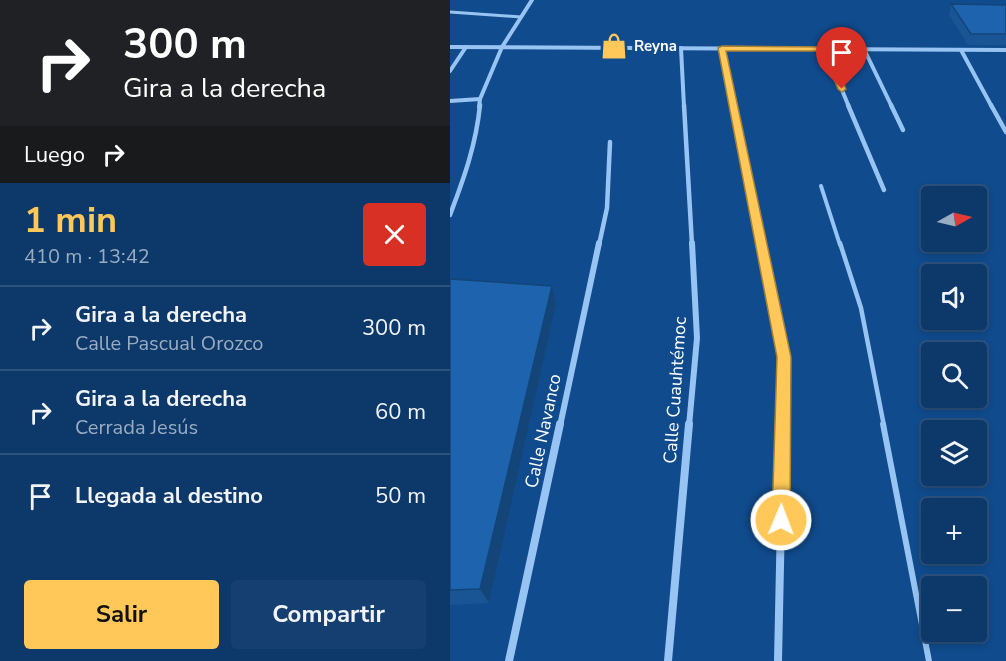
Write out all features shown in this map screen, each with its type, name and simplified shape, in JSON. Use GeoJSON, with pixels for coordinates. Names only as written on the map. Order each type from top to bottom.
{"type":"FeatureCollection","features":[{"type":"Feature","properties":{"kind":"street"},"geometry":{"type":"LineString","coordinates":[[450,215],[470,163],[477,136],[480,99],[501,47],[532,0]]}},
{"type":"Feature","properties":{"kind":"street"},"geometry":{"type":"LineString","coordinates":[[450,47],[1005,51]]}},
{"type":"Feature","properties":{"kind":"street"},"geometry":{"type":"LineString","coordinates":[[450,71],[466,47]]}},
{"type":"Feature","properties":{"kind":"street","name":"Calle Cuauhtémoc"},"geometry":{"type":"LineString","coordinates":[[668,661],[697,338],[681,48]]}},
{"type":"Feature","properties":{"kind":"street"},"geometry":{"type":"LineString","coordinates":[[722,48],[784,357],[778,661]]}},
{"type":"Feature","properties":{"kind":"street"},"geometry":{"type":"LineString","coordinates":[[825,49],[884,190]]}},
{"type":"Feature","properties":{"kind":"street"},"geometry":{"type":"LineString","coordinates":[[864,49],[903,130]]}},
{"type":"Feature","properties":{"kind":"street"},"geometry":{"type":"LineString","coordinates":[[961,50],[1006,132]]}},
{"type":"Feature","properties":{"kind":"street"},"geometry":{"type":"LineString","coordinates":[[450,101],[480,99]]}},
{"type":"Feature","properties":{"kind":"street","name":"Calle Navanco"},"geometry":{"type":"LineString","coordinates":[[509,661],[607,208],[610,142]]}},
{"type":"Feature","properties":{"kind":"lane"},"geometry":{"type":"LineString","coordinates":[[450,12],[521,17]]}},
{"type":"Feature","properties":{"kind":"lane"},"geometry":{"type":"LineString","coordinates":[[821,186],[861,308],[929,661]]}},
{"type":"Feature","properties":{"kind":"building"},"geometry":{"type":"Polygon","coordinates":[[[951,4],[1006,5],[1006,34],[971,34],[951,4]]]}},
{"type":"Feature","properties":{"kind":"building"},"geometry":{"type":"Polygon","coordinates":[[[450,279],[552,286],[480,589],[450,590],[450,279]]]}},
{"type":"Feature","properties":{"kind":"place","name":"Reyna"},"geometry":{"type":"Point","coordinates":[614,46]}},
{"type":"Feature","properties":{"kind":"route"},"geometry":{"type":"LineString","coordinates":[[781,520],[784,357],[722,48],[825,49],[842,89]]}}]}
